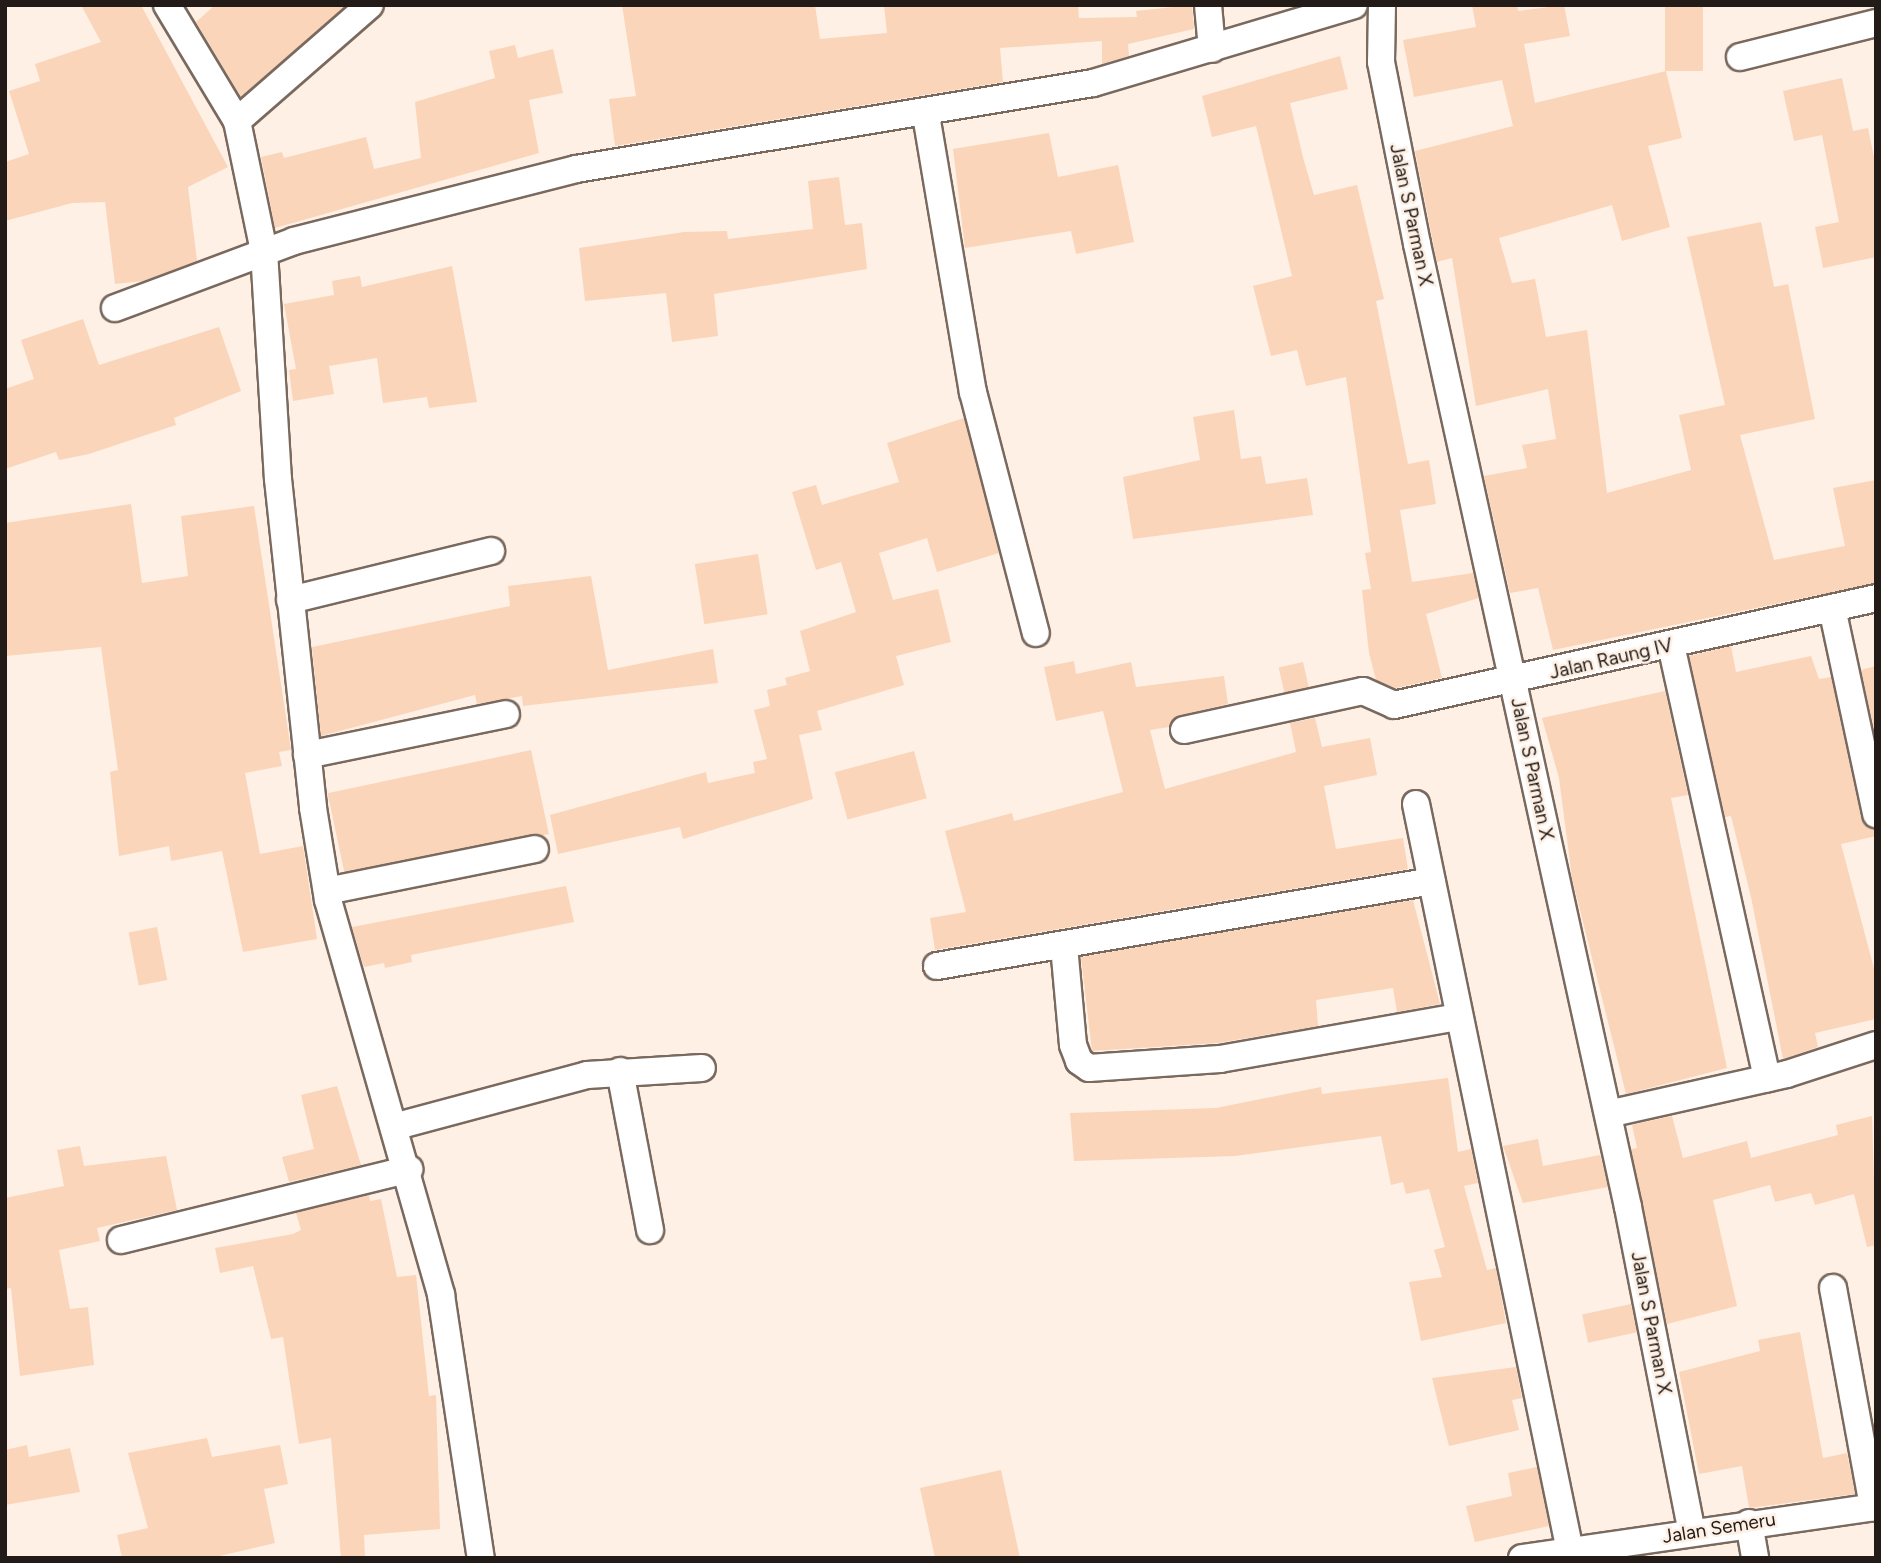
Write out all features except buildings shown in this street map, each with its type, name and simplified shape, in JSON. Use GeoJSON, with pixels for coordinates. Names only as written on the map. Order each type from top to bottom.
{"type":"FeatureCollection","features":[{"type":"Feature","properties":{"kind":"street"},"geometry":{"type":"LineString","coordinates":[[167,5],[237,121],[264,251],[290,600],[307,755],[327,891],[397,1126],[441,1295],[481,1558]]}},
{"type":"Feature","properties":{"kind":"street"},"geometry":{"type":"LineString","coordinates":[[237,121],[370,5]]}},
{"type":"Feature","properties":{"kind":"street"},"geometry":{"type":"LineString","coordinates":[[1208,5],[1212,50]]}},
{"type":"Feature","properties":{"kind":"street"},"geometry":{"type":"LineString","coordinates":[[115,308],[264,251],[576,169],[926,115],[1093,83],[1212,50],[1354,5]]}},
{"type":"Feature","properties":{"kind":"street","name":"Jalan S Parman X"},"geometry":{"type":"LineString","coordinates":[[1382,5],[1388,101],[1608,1114],[1692,1532]]}},
{"type":"Feature","properties":{"kind":"street"},"geometry":{"type":"LineString","coordinates":[[1740,57],[1876,23]]}},
{"type":"Feature","properties":{"kind":"street"},"geometry":{"type":"LineString","coordinates":[[926,115],[973,391],[1036,633]]}},
{"type":"Feature","properties":{"kind":"street"},"geometry":{"type":"LineString","coordinates":[[290,600],[491,551]]}},
{"type":"Feature","properties":{"kind":"street","name":"Jalan Raung IV"},"geometry":{"type":"LineString","coordinates":[[1184,730],[1363,691],[1394,705],[1513,681],[1876,598]]}},
{"type":"Feature","properties":{"kind":"street"},"geometry":{"type":"LineString","coordinates":[[1832,608],[1876,814]]}},
{"type":"Feature","properties":{"kind":"street"},"geometry":{"type":"LineString","coordinates":[[1671,645],[1767,1078]]}},
{"type":"Feature","properties":{"kind":"street"},"geometry":{"type":"LineString","coordinates":[[307,755],[506,715]]}},
{"type":"Feature","properties":{"kind":"street"},"geometry":{"type":"LineString","coordinates":[[1416,804],[1570,1551]]}},
{"type":"Feature","properties":{"kind":"street"},"geometry":{"type":"LineString","coordinates":[[327,891],[535,849]]}},
{"type":"Feature","properties":{"kind":"street"},"geometry":{"type":"LineString","coordinates":[[937,965],[1064,946],[1432,881]]}},
{"type":"Feature","properties":{"kind":"street"},"geometry":{"type":"LineString","coordinates":[[1064,946],[1073,1045],[1079,1061],[1089,1068],[1220,1059],[1459,1017]]}},
{"type":"Feature","properties":{"kind":"street"},"geometry":{"type":"LineString","coordinates":[[1608,1114],[1767,1078],[1876,1045]]}},
{"type":"Feature","properties":{"kind":"street"},"geometry":{"type":"LineString","coordinates":[[397,1126],[553,1083],[620,1072],[702,1068]]}},
{"type":"Feature","properties":{"kind":"street"},"geometry":{"type":"LineString","coordinates":[[620,1072],[650,1230]]}},
{"type":"Feature","properties":{"kind":"street"},"geometry":{"type":"LineString","coordinates":[[121,1240],[409,1170]]}},
{"type":"Feature","properties":{"kind":"street"},"geometry":{"type":"LineString","coordinates":[[1833,1288],[1875,1507]]}},
{"type":"Feature","properties":{"kind":"street","name":"Jalan Semeru"},"geometry":{"type":"LineString","coordinates":[[1522,1558],[1875,1507]]}},
{"type":"Feature","properties":{"kind":"street"},"geometry":{"type":"LineString","coordinates":[[1749,1524],[1755,1558]]}}]}
